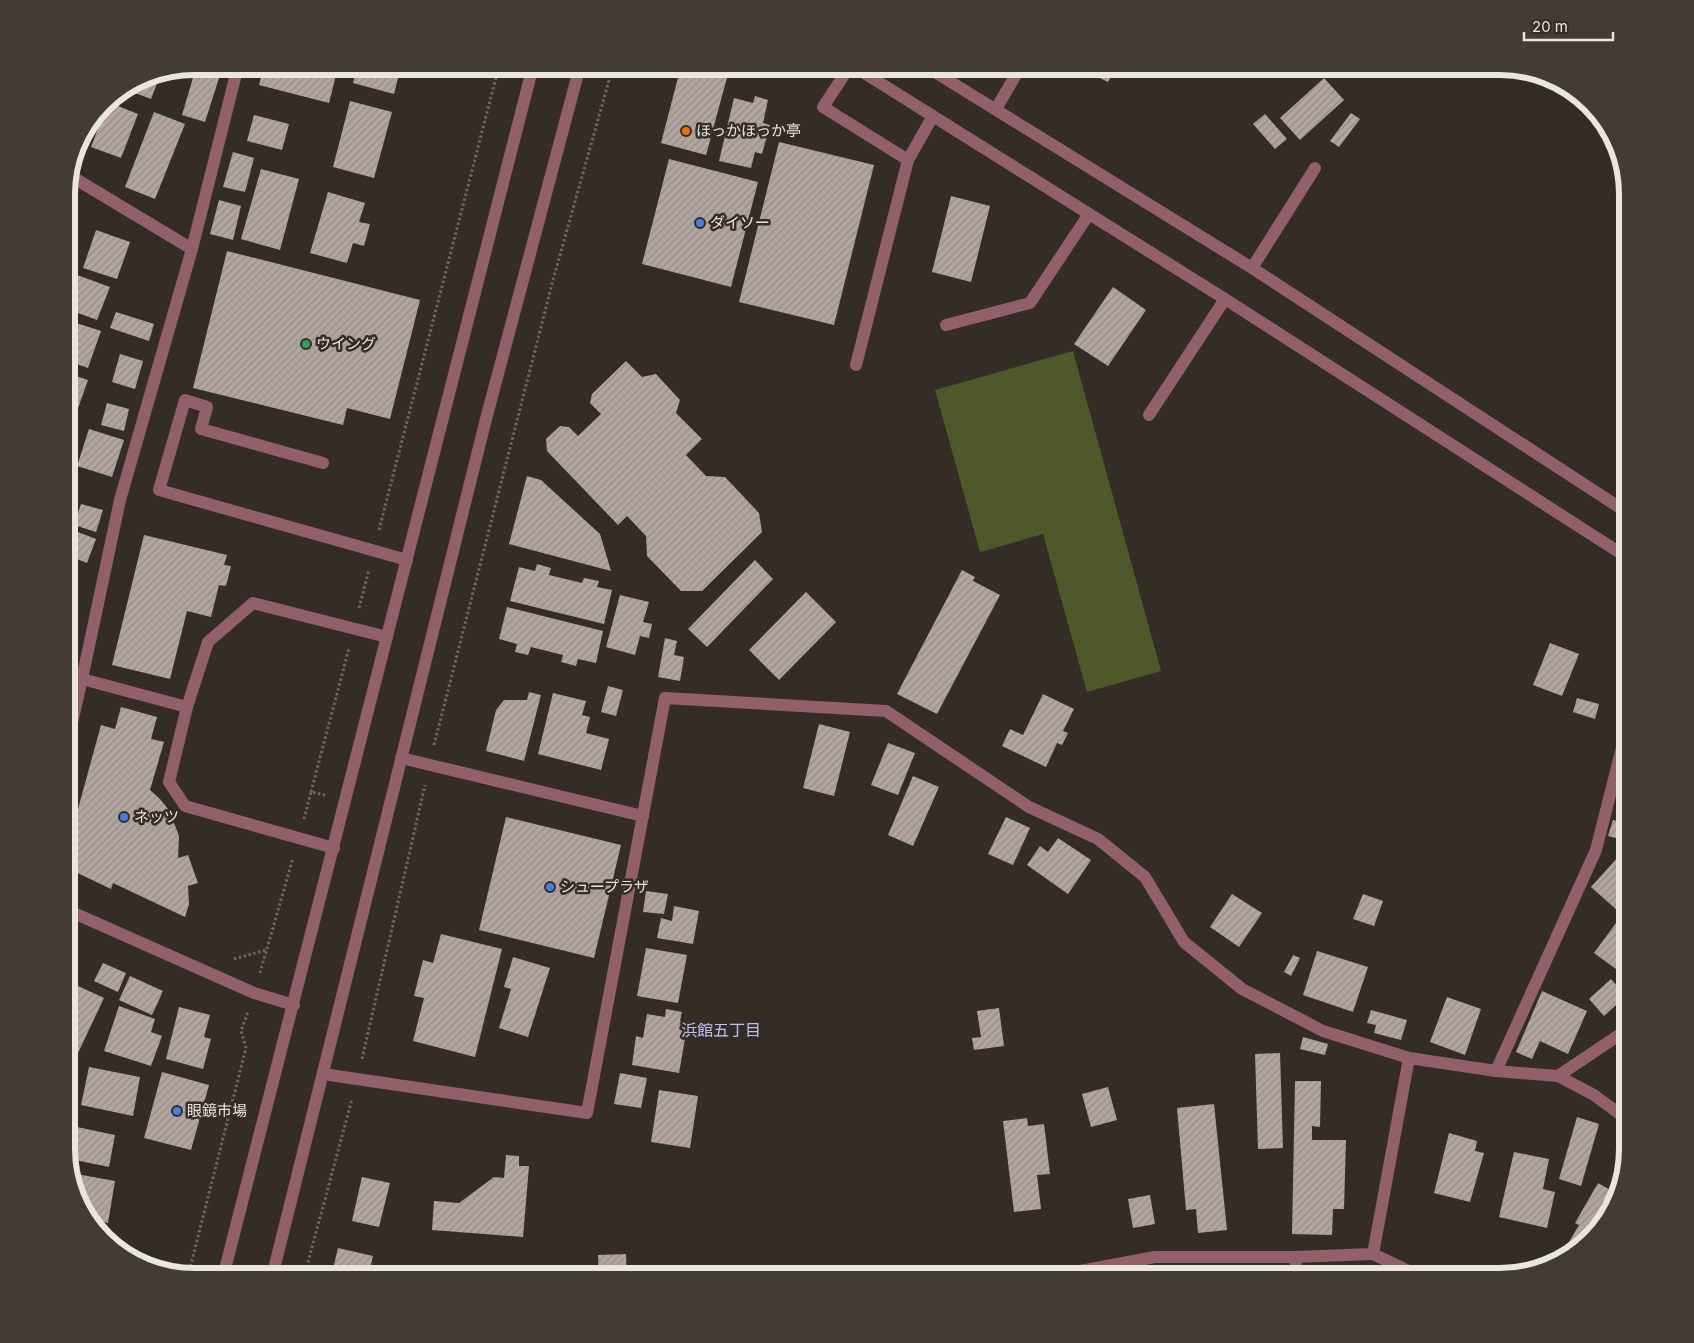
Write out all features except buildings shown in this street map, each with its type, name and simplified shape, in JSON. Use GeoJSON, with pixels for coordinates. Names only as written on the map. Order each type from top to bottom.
{"type":"FeatureCollection","features":[{"type":"Feature","properties":{"kind":"street"},"geometry":{"type":"LineString","coordinates":[[75,708],[120,500],[192,249],[236,75]]}},
{"type":"Feature","properties":{"kind":"street"},"geometry":{"type":"LineString","coordinates":[[225,1268],[294,1005],[530,75]]}},
{"type":"Feature","properties":{"kind":"street"},"geometry":{"type":"LineString","coordinates":[[274,1268],[484,429],[578,75]]}},
{"type":"Feature","properties":{"kind":"street"},"geometry":{"type":"LineString","coordinates":[[845,75],[823,107],[908,160]]}},
{"type":"Feature","properties":{"kind":"street"},"geometry":{"type":"LineString","coordinates":[[866,75],[1225,298],[1619,552]]}},
{"type":"Feature","properties":{"kind":"street"},"geometry":{"type":"LineString","coordinates":[[939,75],[1252,268],[1619,507]]}},
{"type":"Feature","properties":{"kind":"street"},"geometry":{"type":"LineString","coordinates":[[996,109],[1016,75]]}},
{"type":"Feature","properties":{"kind":"street"},"geometry":{"type":"LineString","coordinates":[[856,365],[908,160],[934,116]]}},
{"type":"Feature","properties":{"kind":"street"},"geometry":{"type":"LineString","coordinates":[[1252,268],[1315,168]]}},
{"type":"Feature","properties":{"kind":"street"},"geometry":{"type":"LineString","coordinates":[[76,179],[192,249]]}},
{"type":"Feature","properties":{"kind":"street"},"geometry":{"type":"LineString","coordinates":[[946,326],[1030,303],[1089,214]]}},
{"type":"Feature","properties":{"kind":"street"},"geometry":{"type":"LineString","coordinates":[[1149,415],[1225,298]]}},
{"type":"Feature","properties":{"kind":"street"},"geometry":{"type":"LineString","coordinates":[[323,463],[201,429],[207,407],[185,400],[159,490],[407,560]]}},
{"type":"Feature","properties":{"kind":"street"},"geometry":{"type":"LineString","coordinates":[[334,848],[185,806],[169,782],[187,707],[208,642],[254,603],[387,637]]}},
{"type":"Feature","properties":{"kind":"street"},"geometry":{"type":"LineString","coordinates":[[82,679],[187,707]]}},
{"type":"Feature","properties":{"kind":"street"},"geometry":{"type":"LineString","coordinates":[[323,1074],[586,1113],[665,698],[886,711],[1029,807],[1098,839],[1145,877],[1184,942],[1242,989],[1323,1031],[1409,1058],[1496,1071],[1558,1076],[1594,1095],[1619,1113]]}},
{"type":"Feature","properties":{"kind":"street"},"geometry":{"type":"LineString","coordinates":[[402,758],[643,816]]}},
{"type":"Feature","properties":{"kind":"street"},"geometry":{"type":"LineString","coordinates":[[1496,1071],[1596,850],[1619,759]]}},
{"type":"Feature","properties":{"kind":"street"},"geometry":{"type":"LineString","coordinates":[[75,914],[254,993],[294,1005]]}},
{"type":"Feature","properties":{"kind":"street"},"geometry":{"type":"LineString","coordinates":[[1558,1076],[1619,1035]]}},
{"type":"Feature","properties":{"kind":"street"},"geometry":{"type":"LineString","coordinates":[[1373,1254],[1409,1058]]}},
{"type":"Feature","properties":{"kind":"street"},"geometry":{"type":"LineString","coordinates":[[1096,1268],[1155,1257],[1295,1257],[1373,1254],[1401,1268]]}},
{"type":"Feature","properties":{"kind":"street"},"geometry":{"type":"LineString","coordinates":[[1295,1257],[1296,1268]]}},
{"type":"Feature","properties":{"kind":"path"},"geometry":{"type":"LineString","coordinates":[[311,792],[497,75]]}},
{"type":"Feature","properties":{"kind":"path"},"geometry":{"type":"LineString","coordinates":[[306,1268],[358,1079],[430,764],[553,280],[610,75]]}},
{"type":"Feature","properties":{"kind":"green space"},"geometry":{"type":"Polygon","coordinates":[[[1073,351],[1161,671],[1087,692],[1043,534],[980,552],[935,390],[1073,351]]]}},
{"type":"Feature","properties":{"kind":"place","name":"ほっかほっか亭"},"geometry":{"type":"Point","coordinates":[686,131]}},
{"type":"Feature","properties":{"kind":"place","name":"ダイソー"},"geometry":{"type":"Point","coordinates":[700,223]}},
{"type":"Feature","properties":{"kind":"place","name":"ウイング"},"geometry":{"type":"Point","coordinates":[306,344]}},
{"type":"Feature","properties":{"kind":"place","name":"ネッツ"},"geometry":{"type":"Point","coordinates":[124,817]}},
{"type":"Feature","properties":{"kind":"place","name":"シュープラザ"},"geometry":{"type":"Point","coordinates":[550,887]}},
{"type":"Feature","properties":{"kind":"place","name":"眼鏡市場"},"geometry":{"type":"Point","coordinates":[177,1111]}},
{"type":"Feature","properties":{"kind":"district","name":"浜館五丁目"},"geometry":{"type":"Point","coordinates":[721,1030]}}]}
